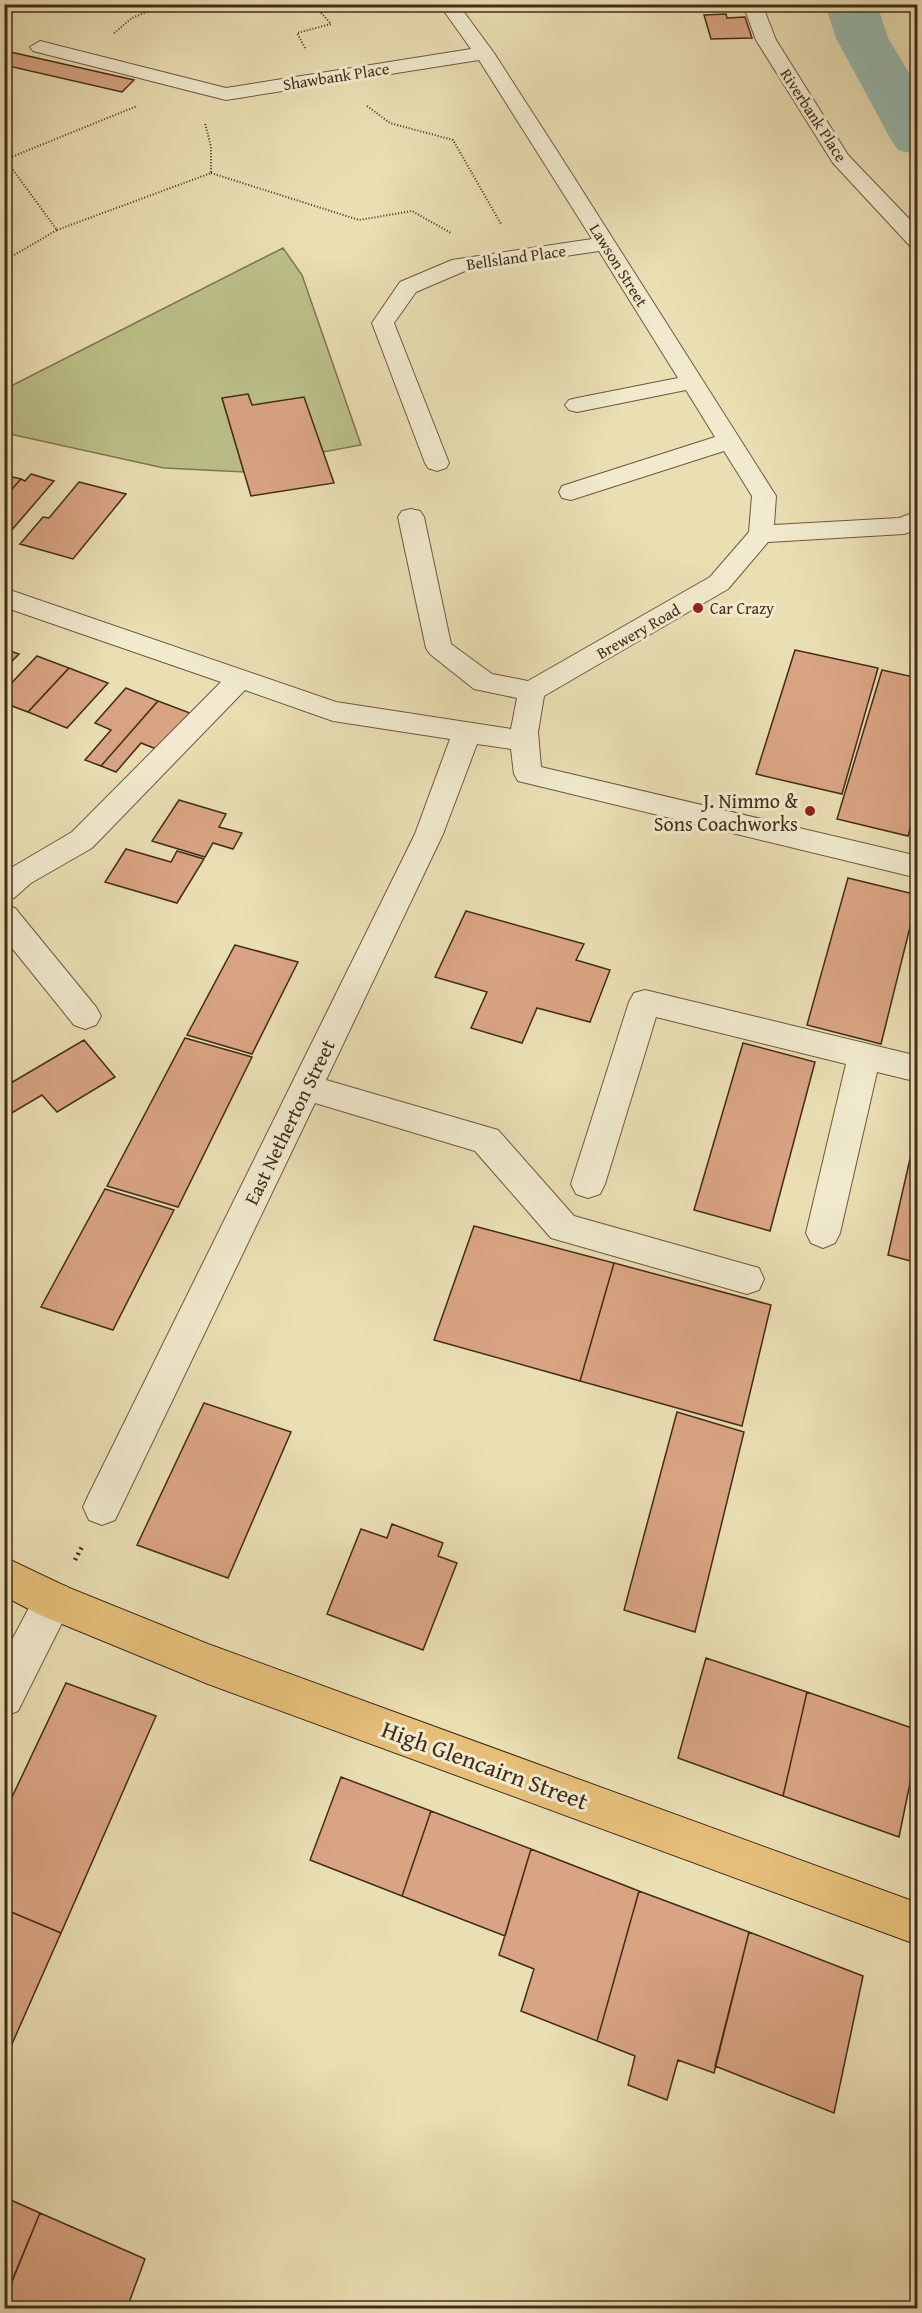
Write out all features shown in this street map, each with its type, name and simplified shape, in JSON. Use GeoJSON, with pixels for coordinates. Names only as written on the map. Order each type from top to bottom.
{"type":"FeatureCollection","features":[{"type":"Feature","properties":{"kind":"main road","name":"High Glencairn Street"},"geometry":{"type":"LineString","coordinates":[[4,1576],[54,1601],[208,1664],[917,1921]]}},
{"type":"Feature","properties":{"kind":"street","name":"Riverbank Place"},"geometry":{"type":"LineString","coordinates":[[752,4],[766,40],[840,159],[918,241]]}},
{"type":"Feature","properties":{"kind":"street","name":"Lawson Street"},"geometry":{"type":"LineString","coordinates":[[449,5],[484,53],[764,496],[760,534]]}},
{"type":"Feature","properties":{"kind":"street","name":"Shawbank Place"},"geometry":{"type":"LineString","coordinates":[[40,47],[226,94],[484,53]]}},
{"type":"Feature","properties":{"kind":"street","name":"Bellsland Place"},"geometry":{"type":"LineString","coordinates":[[437,463],[383,323],[408,287],[460,265],[605,244]]}},
{"type":"Feature","properties":{"kind":"street"},"geometry":{"type":"LineString","coordinates":[[578,405],[692,382]]}},
{"type":"Feature","properties":{"kind":"street"},"geometry":{"type":"LineString","coordinates":[[571,492],[729,441]]}},
{"type":"Feature","properties":{"kind":"street"},"geometry":{"type":"LineString","coordinates":[[411,517],[440,648],[484,682],[532,691],[523,719],[523,741],[528,774],[918,867]]}},
{"type":"Feature","properties":{"kind":"street"},"geometry":{"type":"LineString","coordinates":[[760,534],[904,526],[918,519]]}},
{"type":"Feature","properties":{"kind":"street","name":"Brewery Road"},"geometry":{"type":"LineString","coordinates":[[532,691],[719,583],[760,534]]}},
{"type":"Feature","properties":{"kind":"street"},"geometry":{"type":"LineString","coordinates":[[4,597],[333,711],[523,741]]}},
{"type":"Feature","properties":{"kind":"street"},"geometry":{"type":"LineString","coordinates":[[4,890],[21,875],[82,840],[240,679]]}},
{"type":"Feature","properties":{"kind":"street","name":"East Netherton Street"},"geometry":{"type":"LineString","coordinates":[[102,1507],[429,834],[467,732]]}},
{"type":"Feature","properties":{"kind":"street"},"geometry":{"type":"LineString","coordinates":[[4,916],[85,1016]]}},
{"type":"Feature","properties":{"kind":"street"},"geometry":{"type":"LineString","coordinates":[[588,1184],[645,1002],[918,1069]]}},
{"type":"Feature","properties":{"kind":"street"},"geometry":{"type":"LineString","coordinates":[[822,1233],[864,1057]]}},
{"type":"Feature","properties":{"kind":"street"},"geometry":{"type":"LineString","coordinates":[[306,1087],[486,1140],[563,1228],[747,1279]]}},
{"type":"Feature","properties":{"kind":"street"},"geometry":{"type":"LineString","coordinates":[[4,1697],[54,1601]]}},
{"type":"Feature","properties":{"kind":"path"},"geometry":{"type":"LineString","coordinates":[[82,58],[132,18],[166,4]]}},
{"type":"Feature","properties":{"kind":"path"},"geometry":{"type":"LineString","coordinates":[[313,4],[331,24],[297,33],[321,79]]}},
{"type":"Feature","properties":{"kind":"path"},"geometry":{"type":"LineString","coordinates":[[57,230],[5,159],[188,85]]}},
{"type":"Feature","properties":{"kind":"path"},"geometry":{"type":"LineString","coordinates":[[211,173],[211,147],[204,119],[226,94]]}},
{"type":"Feature","properties":{"kind":"path"},"geometry":{"type":"LineString","coordinates":[[363,103],[390,123],[453,140],[519,256]]}},
{"type":"Feature","properties":{"kind":"path"},"geometry":{"type":"LineString","coordinates":[[4,261],[57,230],[211,173],[359,220],[412,211],[465,240],[480,262]]}},
{"type":"Feature","properties":{"kind":"path"},"geometry":{"type":"LineString","coordinates":[[54,1601],[102,1507]]}},
{"type":"Feature","properties":{"kind":"green space"},"geometry":{"type":"Polygon","coordinates":[[[283,248],[302,275],[361,445],[323,452],[252,405],[248,394],[222,398],[244,472],[164,468],[5,433],[5,389],[283,248]]]}},
{"type":"Feature","properties":{"kind":"building"},"geometry":{"type":"Polygon","coordinates":[[[726,14],[727,18],[745,17],[752,38],[711,39],[704,15],[726,14]]]}},
{"type":"Feature","properties":{"kind":"building"},"geometry":{"type":"Polygon","coordinates":[[[6,51],[134,80],[122,92],[4,65],[6,51]]]}},
{"type":"Feature","properties":{"kind":"building"},"geometry":{"type":"Polygon","coordinates":[[[248,394],[252,405],[304,397],[334,483],[251,496],[222,398],[248,394]]]}},
{"type":"Feature","properties":{"kind":"building"},"geometry":{"type":"Polygon","coordinates":[[[31,474],[54,481],[4,539],[4,498],[21,479],[25,481],[31,474]]]}},
{"type":"Feature","properties":{"kind":"building"},"geometry":{"type":"Polygon","coordinates":[[[4,475],[21,479],[4,498],[4,475]]]}},
{"type":"Feature","properties":{"kind":"building"},"geometry":{"type":"Polygon","coordinates":[[[79,482],[126,494],[73,559],[20,544],[43,517],[49,518],[79,482]]]}},
{"type":"Feature","properties":{"kind":"building"},"geometry":{"type":"Polygon","coordinates":[[[4,649],[19,654],[4,669],[4,649]]]}},
{"type":"Feature","properties":{"kind":"building"},"geometry":{"type":"Polygon","coordinates":[[[795,650],[878,668],[842,794],[756,774],[795,650]]]}},
{"type":"Feature","properties":{"kind":"building"},"geometry":{"type":"Polygon","coordinates":[[[37,656],[69,668],[28,712],[4,703],[4,691],[37,656]]]}},
{"type":"Feature","properties":{"kind":"building"},"geometry":{"type":"Polygon","coordinates":[[[69,668],[108,683],[67,728],[28,712],[69,668]]]}},
{"type":"Feature","properties":{"kind":"building"},"geometry":{"type":"Polygon","coordinates":[[[882,670],[918,678],[918,800],[908,836],[837,819],[882,670]]]}},
{"type":"Feature","properties":{"kind":"building"},"geometry":{"type":"Polygon","coordinates":[[[126,688],[158,701],[101,766],[85,760],[111,730],[95,723],[126,688]]]}},
{"type":"Feature","properties":{"kind":"building"},"geometry":{"type":"Polygon","coordinates":[[[158,701],[190,713],[159,750],[141,743],[116,772],[101,766],[158,701]]]}},
{"type":"Feature","properties":{"kind":"building"},"geometry":{"type":"Polygon","coordinates":[[[179,800],[226,814],[219,827],[242,833],[233,849],[213,843],[205,857],[152,841],[179,800]]]}},
{"type":"Feature","properties":{"kind":"building"},"geometry":{"type":"Polygon","coordinates":[[[126,849],[171,862],[177,851],[204,859],[177,903],[105,882],[126,849]]]}},
{"type":"Feature","properties":{"kind":"building"},"geometry":{"type":"Polygon","coordinates":[[[848,878],[918,895],[881,1044],[807,1025],[848,878]]]}},
{"type":"Feature","properties":{"kind":"building"},"geometry":{"type":"Polygon","coordinates":[[[466,911],[584,944],[576,960],[610,970],[590,1022],[537,1008],[522,1043],[471,1028],[487,992],[435,977],[466,911]]]}},
{"type":"Feature","properties":{"kind":"building"},"geometry":{"type":"Polygon","coordinates":[[[235,945],[298,962],[252,1054],[187,1035],[235,945]]]}},
{"type":"Feature","properties":{"kind":"building"},"geometry":{"type":"Polygon","coordinates":[[[185,1038],[252,1057],[178,1207],[107,1186],[185,1038]]]}},
{"type":"Feature","properties":{"kind":"building"},"geometry":{"type":"Polygon","coordinates":[[[84,1040],[115,1077],[57,1112],[42,1095],[5,1117],[4,1100],[11,1096],[4,1087],[84,1040]]]}},
{"type":"Feature","properties":{"kind":"building"},"geometry":{"type":"Polygon","coordinates":[[[743,1043],[815,1062],[770,1231],[694,1210],[743,1043]]]}},
{"type":"Feature","properties":{"kind":"building"},"geometry":{"type":"Polygon","coordinates":[[[918,1124],[918,1263],[888,1255],[918,1124]]]}},
{"type":"Feature","properties":{"kind":"building"},"geometry":{"type":"Polygon","coordinates":[[[105,1189],[174,1210],[113,1330],[41,1307],[105,1189]]]}},
{"type":"Feature","properties":{"kind":"building"},"geometry":{"type":"Polygon","coordinates":[[[474,1226],[614,1263],[580,1381],[434,1340],[474,1226]]]}},
{"type":"Feature","properties":{"kind":"building"},"geometry":{"type":"Polygon","coordinates":[[[614,1263],[771,1305],[742,1426],[580,1381],[614,1263]]]}},
{"type":"Feature","properties":{"kind":"building"},"geometry":{"type":"Polygon","coordinates":[[[204,1403],[291,1432],[228,1578],[137,1545],[204,1403]]]}},
{"type":"Feature","properties":{"kind":"building"},"geometry":{"type":"Polygon","coordinates":[[[677,1412],[744,1432],[695,1632],[624,1610],[677,1412]]]}},
{"type":"Feature","properties":{"kind":"building"},"geometry":{"type":"Polygon","coordinates":[[[392,1524],[443,1543],[438,1556],[457,1563],[423,1650],[327,1614],[361,1529],[387,1538],[392,1524]]]}},
{"type":"Feature","properties":{"kind":"building"},"geometry":{"type":"Polygon","coordinates":[[[706,1658],[807,1692],[783,1796],[678,1758],[706,1658]]]}},
{"type":"Feature","properties":{"kind":"building"},"geometry":{"type":"Polygon","coordinates":[[[66,1683],[156,1716],[61,1933],[4,1909],[4,1814],[66,1683]]]}},
{"type":"Feature","properties":{"kind":"building"},"geometry":{"type":"Polygon","coordinates":[[[807,1692],[918,1730],[918,1744],[899,1837],[783,1796],[807,1692]]]}},
{"type":"Feature","properties":{"kind":"building"},"geometry":{"type":"Polygon","coordinates":[[[341,1777],[431,1811],[402,1896],[310,1860],[341,1777]]]}},
{"type":"Feature","properties":{"kind":"building"},"geometry":{"type":"Polygon","coordinates":[[[431,1811],[531,1849],[505,1936],[402,1896],[431,1811]]]}},
{"type":"Feature","properties":{"kind":"building"},"geometry":{"type":"Polygon","coordinates":[[[531,1849],[639,1891],[597,2041],[521,2011],[534,1969],[499,1955],[531,1849]]]}},
{"type":"Feature","properties":{"kind":"building"},"geometry":{"type":"Polygon","coordinates":[[[639,1891],[749,1932],[714,2073],[678,2060],[667,2100],[628,2085],[635,2056],[597,2041],[639,1891]]]}},
{"type":"Feature","properties":{"kind":"building"},"geometry":{"type":"Polygon","coordinates":[[[4,1909],[61,1933],[4,2062],[4,1909]]]}},
{"type":"Feature","properties":{"kind":"building"},"geometry":{"type":"Polygon","coordinates":[[[749,1932],[863,1976],[834,2113],[715,2066],[749,1932]]]}},
{"type":"Feature","properties":{"kind":"building"},"geometry":{"type":"Polygon","coordinates":[[[4,2197],[40,2213],[9,2289],[4,2287],[4,2197]]]}},
{"type":"Feature","properties":{"kind":"building"},"geometry":{"type":"Polygon","coordinates":[[[40,2213],[145,2259],[127,2308],[4,2308],[4,2300],[40,2213]]]}},
{"type":"Feature","properties":{"kind":"waterway"},"geometry":{"type":"LineString","coordinates":[[851,4],[862,38],[918,138]]}},
{"type":"Feature","properties":{"kind":"place","name":"Car Crazy"},"geometry":{"type":"Point","coordinates":[698,608]}},
{"type":"Feature","properties":{"kind":"place","name":"J. Nimmo & Sons Coachworks"},"geometry":{"type":"Point","coordinates":[810,811]}}]}
